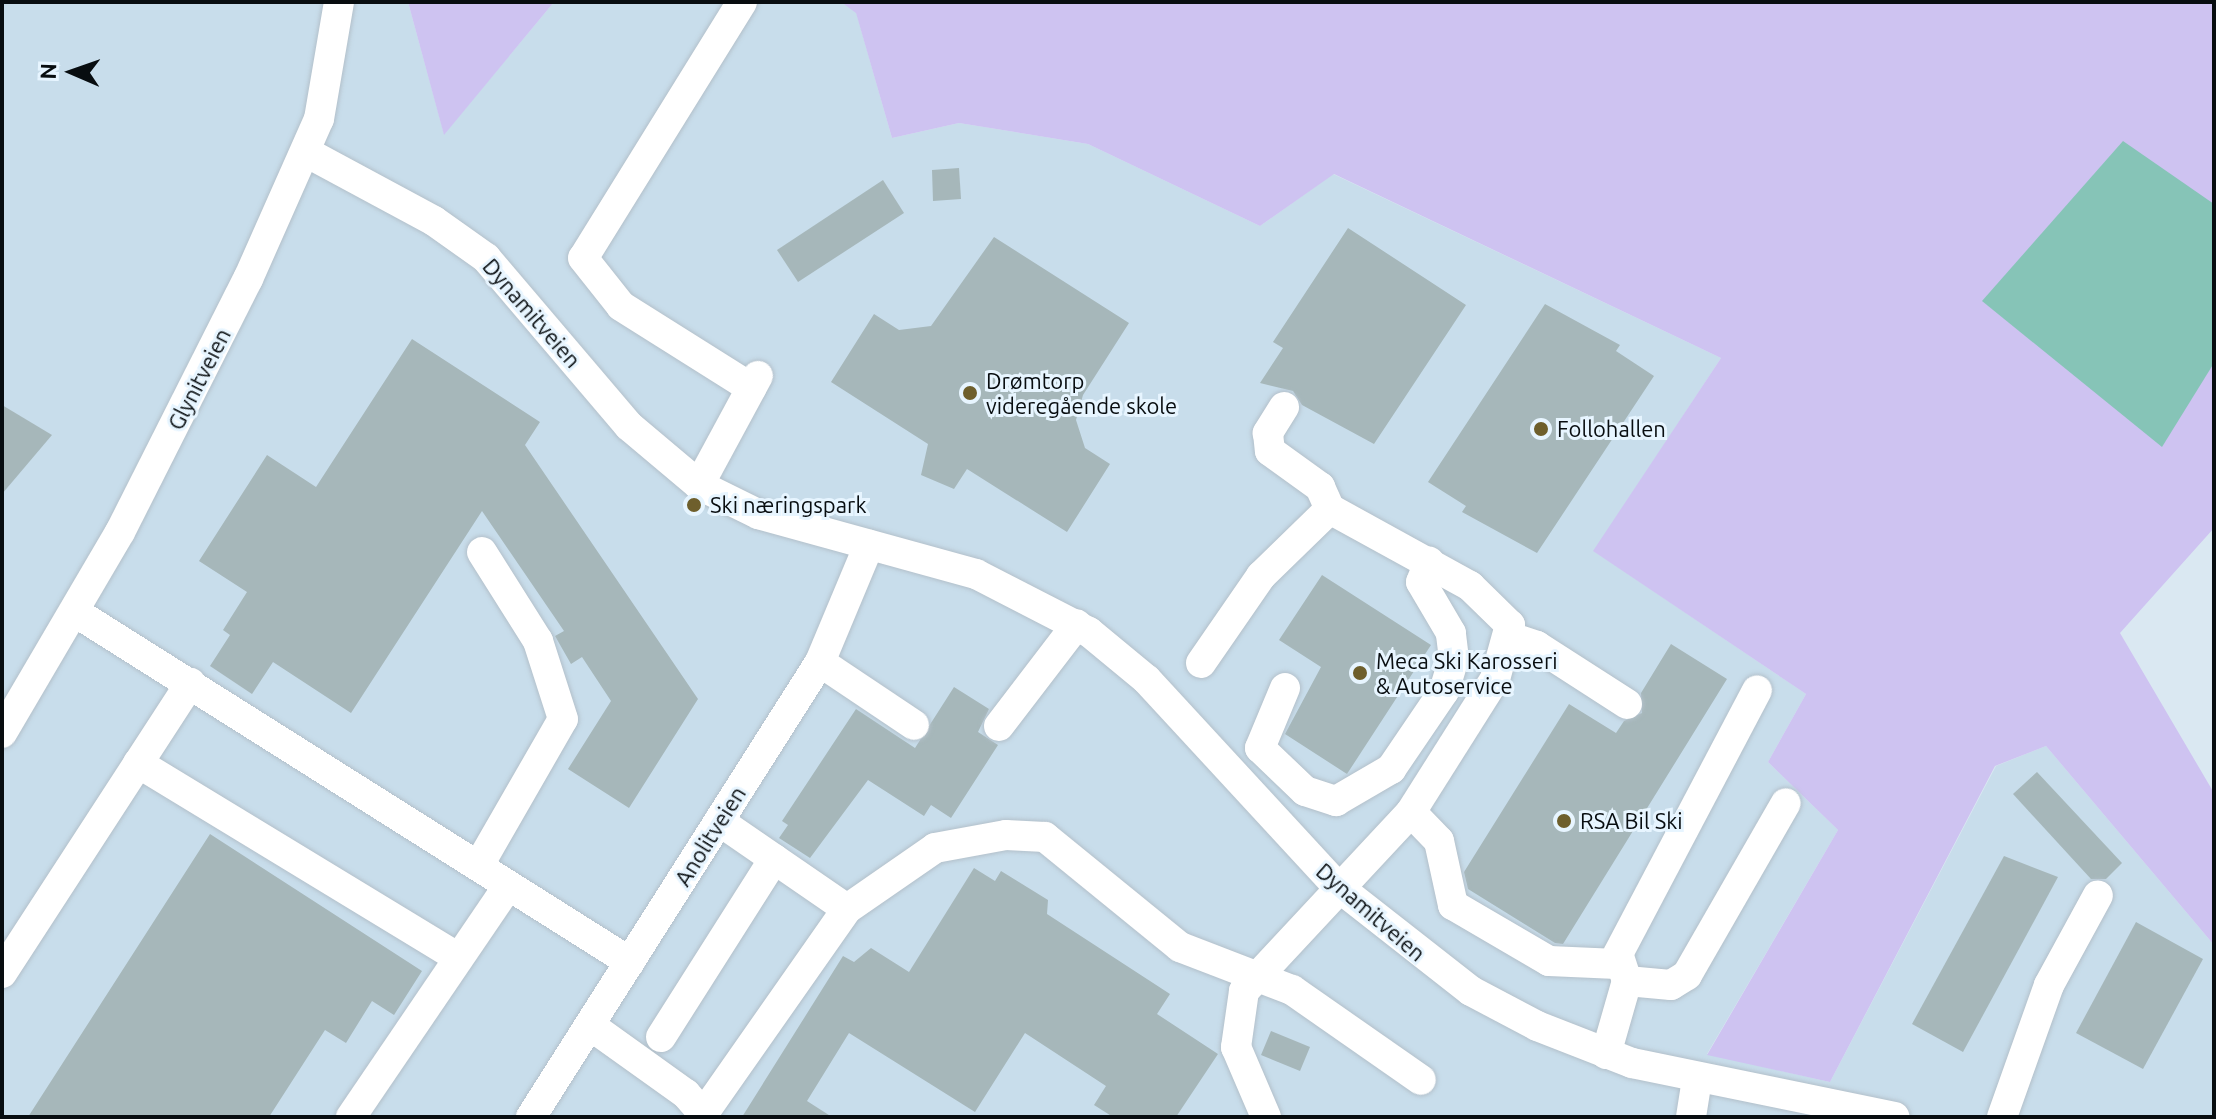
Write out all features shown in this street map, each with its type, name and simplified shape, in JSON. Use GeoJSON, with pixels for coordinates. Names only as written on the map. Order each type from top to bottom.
{"type":"FeatureCollection","features":[{"type":"Feature","properties":{"kind":"street","name":"Glynitveien"},"geometry":{"type":"LineString","coordinates":[[2,733],[75,612],[194,390],[306,152],[329,87],[339,2]]}},
{"type":"Feature","properties":{"kind":"street"},"geometry":{"type":"LineString","coordinates":[[699,485],[754,382],[621,306],[583,258],[742,2]]}},
{"type":"Feature","properties":{"kind":"street","name":"Dynamitveien"},"geometry":{"type":"LineString","coordinates":[[306,152],[434,221],[486,258],[629,426],[699,485],[735,503],[998,582],[1077,624],[1147,680],[1337,886],[1471,991],[1606,1054],[1697,1079],[1895,1117]]}},
{"type":"Feature","properties":{"kind":"street"},"geometry":{"type":"LineString","coordinates":[[1266,1117],[1236,1047],[1237,1010],[1256,973],[1337,886],[1382,849],[1411,812],[1495,679],[1510,637],[1504,613],[1429,562],[1330,509],[1320,487],[1270,451],[1268,433],[1284,407]]}},
{"type":"Feature","properties":{"kind":"street"},"geometry":{"type":"LineString","coordinates":[[1201,663],[1261,576],[1330,509]]}},
{"type":"Feature","properties":{"kind":"street","name":"Anolitveien"},"geometry":{"type":"LineString","coordinates":[[531,1117],[820,662],[869,545]]}},
{"type":"Feature","properties":{"kind":"street"},"geometry":{"type":"LineString","coordinates":[[479,865],[563,719],[538,641],[482,552]]}},
{"type":"Feature","properties":{"kind":"street"},"geometry":{"type":"LineString","coordinates":[[1285,688],[1260,748],[1305,791],[1336,801],[1391,769],[1407,750],[1444,691],[1454,659],[1451,633],[1421,582],[1429,562]]}},
{"type":"Feature","properties":{"kind":"street"},"geometry":{"type":"LineString","coordinates":[[75,612],[630,962]]}},
{"type":"Feature","properties":{"kind":"street"},"geometry":{"type":"LineString","coordinates":[[999,726],[1077,624]]}},
{"type":"Feature","properties":{"kind":"street"},"geometry":{"type":"LineString","coordinates":[[1510,637],[1537,646],[1627,704]]}},
{"type":"Feature","properties":{"kind":"street"},"geometry":{"type":"LineString","coordinates":[[820,662],[914,725]]}},
{"type":"Feature","properties":{"kind":"street"},"geometry":{"type":"LineString","coordinates":[[2,973],[190,683]]}},
{"type":"Feature","properties":{"kind":"street"},"geometry":{"type":"LineString","coordinates":[[1606,1054],[1622,972],[1757,690]]}},
{"type":"Feature","properties":{"kind":"street"},"geometry":{"type":"LineString","coordinates":[[1407,750],[1438,770]]}},
{"type":"Feature","properties":{"kind":"street"},"geometry":{"type":"LineString","coordinates":[[138,763],[457,957]]}},
{"type":"Feature","properties":{"kind":"street"},"geometry":{"type":"LineString","coordinates":[[1411,812],[1439,841],[1453,905],[1549,961],[1622,972],[1671,985],[1687,975],[1786,803]]}},
{"type":"Feature","properties":{"kind":"street"},"geometry":{"type":"LineString","coordinates":[[719,821],[847,909]]}},
{"type":"Feature","properties":{"kind":"street"},"geometry":{"type":"LineString","coordinates":[[591,1026],[705,1115],[847,909],[935,848],[1030,834],[1064,847],[1120,903],[1180,947],[1256,973],[1421,1080]]}},
{"type":"Feature","properties":{"kind":"street"},"geometry":{"type":"LineString","coordinates":[[661,1037],[774,859]]}},
{"type":"Feature","properties":{"kind":"street"},"geometry":{"type":"LineString","coordinates":[[351,1117],[508,886]]}},
{"type":"Feature","properties":{"kind":"street"},"geometry":{"type":"LineString","coordinates":[[2002,1117],[2049,985],[2098,895]]}},
{"type":"Feature","properties":{"kind":"street"},"geometry":{"type":"LineString","coordinates":[[1691,1117],[1697,1079]]}},
{"type":"Feature","properties":{"kind":"shaded area","name":"Ski næringspark"},"geometry":{"type":"Polygon","coordinates":[[[2,2],[408,2],[444,134],[554,2],[841,2],[856,12],[892,138],[959,123],[1088,144],[1260,226],[1333,174],[1721,358],[1594,551],[1806,694],[1768,762],[1838,830],[1707,1054],[1830,1082],[1996,766],[2046,746],[2214,945],[2214,1117],[2,1117],[2,2]]]}},
{"type":"Feature","properties":{"kind":"shaded area"},"geometry":{"type":"Polygon","coordinates":[[[408,2],[554,2],[444,135],[408,2]]]}},
{"type":"Feature","properties":{"kind":"shaded area"},"geometry":{"type":"Polygon","coordinates":[[[841,2],[2214,2],[2214,528],[2120,633],[2214,793],[2214,945],[2046,746],[1995,766],[1830,1082],[1707,1055],[1838,830],[1768,762],[1806,694],[1593,551],[1721,358],[1334,174],[1260,226],[1088,144],[959,123],[892,138],[856,13],[841,2]]]}},
{"type":"Feature","properties":{"kind":"shaded area"},"geometry":{"type":"Polygon","coordinates":[[[2123,141],[2214,204],[2214,363],[2162,447],[1982,301],[2123,141]]]}},
{"type":"Feature","properties":{"kind":"building"},"geometry":{"type":"Polygon","coordinates":[[[959,168],[961,199],[933,201],[932,170],[959,168]]]}},
{"type":"Feature","properties":{"kind":"building"},"geometry":{"type":"Polygon","coordinates":[[[883,180],[904,213],[798,282],[777,250],[883,180]]]}},
{"type":"Feature","properties":{"kind":"building"},"geometry":{"type":"Polygon","coordinates":[[[1348,228],[1466,305],[1374,444],[1302,405],[1293,391],[1260,383],[1283,348],[1273,342],[1348,228]]]}},
{"type":"Feature","properties":{"kind":"building"},"geometry":{"type":"Polygon","coordinates":[[[994,237],[1129,323],[1083,395],[1076,420],[1085,448],[1110,464],[1067,532],[967,469],[954,489],[921,475],[928,444],[831,382],[874,314],[899,330],[931,326],[994,237]]]}},
{"type":"Feature","properties":{"kind":"building","name":"Follohallen"},"geometry":{"type":"Polygon","coordinates":[[[1545,304],[1620,345],[1616,351],[1654,376],[1537,553],[1462,512],[1466,506],[1428,482],[1545,304]]]}},
{"type":"Feature","properties":{"kind":"building"},"geometry":{"type":"Polygon","coordinates":[[[412,339],[540,422],[525,445],[698,699],[629,808],[568,769],[611,701],[582,657],[571,664],[555,636],[564,631],[482,511],[351,713],[273,662],[252,694],[210,666],[230,635],[223,630],[247,592],[199,561],[267,455],[316,487],[412,339]]]}},
{"type":"Feature","properties":{"kind":"building"},"geometry":{"type":"Polygon","coordinates":[[[2,405],[52,435],[2,494],[2,405]]]}},
{"type":"Feature","properties":{"kind":"building"},"geometry":{"type":"Polygon","coordinates":[[[1322,575],[1431,645],[1347,774],[1285,734],[1321,667],[1279,640],[1322,575]]]}},
{"type":"Feature","properties":{"kind":"building"},"geometry":{"type":"Polygon","coordinates":[[[1671,644],[1727,679],[1563,944],[1555,943],[1468,889],[1464,872],[1569,704],[1616,733],[1624,721],[1642,713],[1641,693],[1671,644]]]}},
{"type":"Feature","properties":{"kind":"building"},"geometry":{"type":"Polygon","coordinates":[[[954,687],[989,709],[978,732],[998,745],[951,818],[931,805],[924,816],[868,780],[810,858],[779,838],[788,825],[782,821],[856,709],[915,748],[954,687]]]}},
{"type":"Feature","properties":{"kind":"building"},"geometry":{"type":"Polygon","coordinates":[[[2037,772],[2122,863],[2106,879],[2091,879],[2013,794],[2037,772]]]}},
{"type":"Feature","properties":{"kind":"building"},"geometry":{"type":"Polygon","coordinates":[[[210,834],[422,971],[394,1015],[372,1001],[346,1043],[325,1030],[269,1117],[28,1117],[210,834]]]}},
{"type":"Feature","properties":{"kind":"building"},"geometry":{"type":"Polygon","coordinates":[[[2004,856],[2058,877],[1963,1052],[1912,1024],[2004,856]]]}},
{"type":"Feature","properties":{"kind":"building"},"geometry":{"type":"Polygon","coordinates":[[[974,868],[995,881],[1001,871],[1048,900],[1047,914],[1170,994],[1157,1014],[1218,1054],[1176,1117],[1113,1117],[1094,1105],[1106,1086],[1025,1033],[975,1112],[849,1033],[807,1101],[832,1117],[742,1117],[843,956],[854,962],[871,948],[909,972],[974,868]]]}},
{"type":"Feature","properties":{"kind":"building"},"geometry":{"type":"Polygon","coordinates":[[[2136,922],[2203,959],[2143,1069],[2076,1033],[2136,922]]]}},
{"type":"Feature","properties":{"kind":"building"},"geometry":{"type":"Polygon","coordinates":[[[1271,1031],[1310,1047],[1300,1071],[1261,1055],[1271,1031]]]}},
{"type":"Feature","properties":{"kind":"place","name":"Drømtorp videregående skole"},"geometry":{"type":"Point","coordinates":[970,393]}},
{"type":"Feature","properties":{"kind":"place","name":"Follohallen"},"geometry":{"type":"Point","coordinates":[1541,429]}},
{"type":"Feature","properties":{"kind":"place","name":"Ski næringspark"},"geometry":{"type":"Point","coordinates":[694,505]}},
{"type":"Feature","properties":{"kind":"place","name":"Meca Ski Karosseri & Autoservice"},"geometry":{"type":"Point","coordinates":[1360,673]}},
{"type":"Feature","properties":{"kind":"place","name":"RSA Bil Ski"},"geometry":{"type":"Point","coordinates":[1564,821]}}]}
